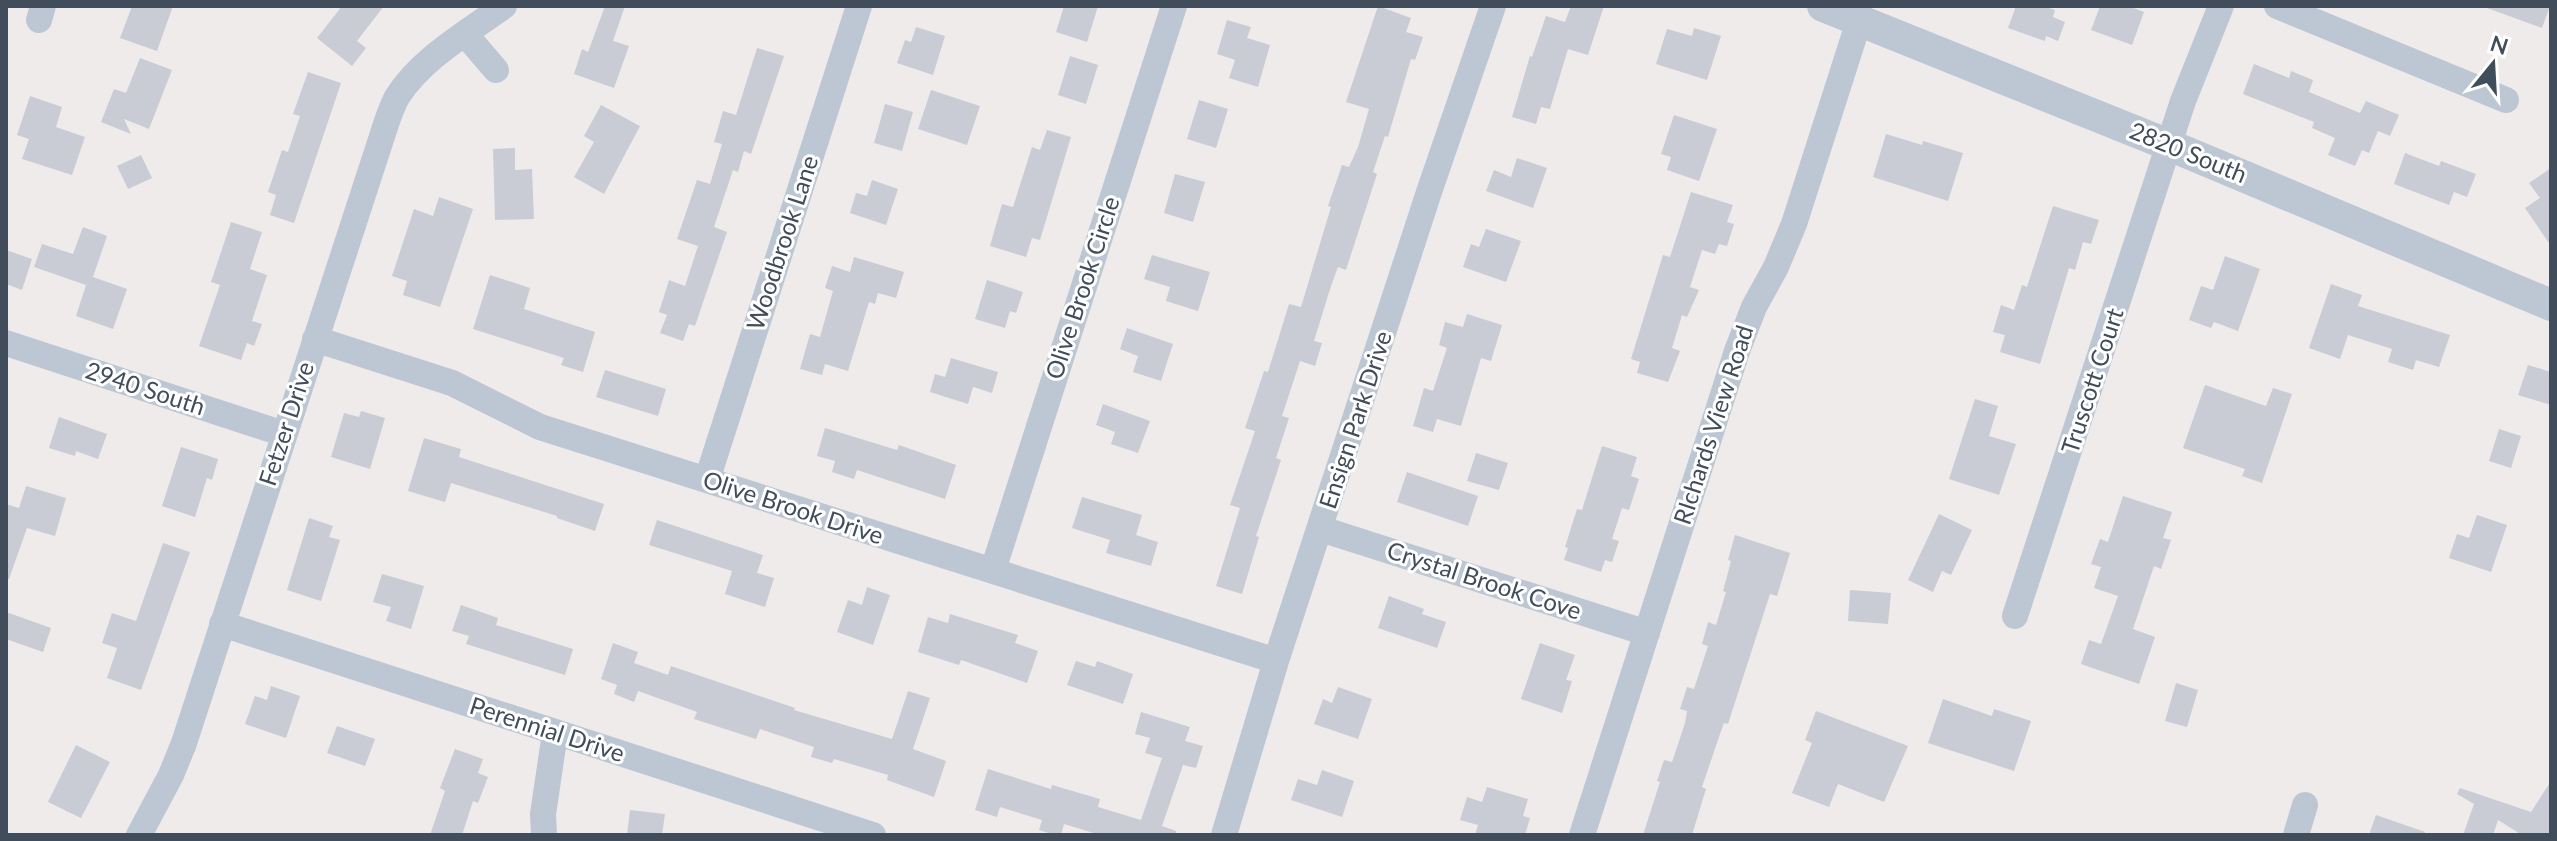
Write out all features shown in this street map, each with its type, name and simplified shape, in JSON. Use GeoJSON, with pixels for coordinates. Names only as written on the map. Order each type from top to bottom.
{"type":"FeatureCollection","features":[{"type":"Feature","properties":{"kind":"street","name":"Fetzer Drive"},"geometry":{"type":"LineString","coordinates":[[139,835],[184,743],[375,153],[398,97],[414,76],[504,6]]}},
{"type":"Feature","properties":{"kind":"street","name":"Woodbrook Lane"},"geometry":{"type":"LineString","coordinates":[[707,480],[859,6]]}},
{"type":"Feature","properties":{"kind":"street","name":"Olive Brook Circle"},"geometry":{"type":"LineString","coordinates":[[993,570],[1174,6]]}},
{"type":"Feature","properties":{"kind":"street","name":"Ensign Park Drive"},"geometry":{"type":"LineString","coordinates":[[1224,835],[1276,661],[1453,118],[1493,6]]}},
{"type":"Feature","properties":{"kind":"street","name":"2820 South"},"geometry":{"type":"LineString","coordinates":[[1823,6],[2169,145],[2551,305]]}},
{"type":"Feature","properties":{"kind":"street","name":"Truscott Court"},"geometry":{"type":"LineString","coordinates":[[2015,616],[2169,145],[2221,6]]}},
{"type":"Feature","properties":{"kind":"street"},"geometry":{"type":"LineString","coordinates":[[2277,6],[2506,100]]}},
{"type":"Feature","properties":{"kind":"street","name":"RIchards View Road"},"geometry":{"type":"LineString","coordinates":[[1582,835],[1737,351],[1754,307],[1776,267],[1794,224],[1859,21]]}},
{"type":"Feature","properties":{"kind":"street"},"geometry":{"type":"LineString","coordinates":[[465,34],[496,70]]}},
{"type":"Feature","properties":{"kind":"street","name":"Olive Brook Drive"},"geometry":{"type":"LineString","coordinates":[[315,339],[452,383],[540,427],[1276,661]]}},
{"type":"Feature","properties":{"kind":"street","name":"2940 South"},"geometry":{"type":"LineString","coordinates":[[6,343],[284,434]]}},
{"type":"Feature","properties":{"kind":"street","name":"Crystal Brook Cove"},"geometry":{"type":"LineString","coordinates":[[1321,529],[1647,633]]}},
{"type":"Feature","properties":{"kind":"street","name":"Perennial Drive"},"geometry":{"type":"LineString","coordinates":[[222,624],[555,733],[814,826],[873,835]]}},
{"type":"Feature","properties":{"kind":"street"},"geometry":{"type":"LineString","coordinates":[[544,835],[543,814],[555,733]]}},
{"type":"Feature","properties":{"kind":"street"},"geometry":{"type":"LineString","coordinates":[[2296,835],[2305,805]]}},
{"type":"Feature","properties":{"kind":"building"},"geometry":{"type":"Polygon","coordinates":[[[132,6],[173,6],[157,51],[120,38],[132,6]]]}},
{"type":"Feature","properties":{"kind":"building"},"geometry":{"type":"Polygon","coordinates":[[[342,6],[384,6],[357,41],[366,48],[352,66],[317,38],[342,6]]]}},
{"type":"Feature","properties":{"kind":"building"},"geometry":{"type":"Polygon","coordinates":[[[605,6],[625,6],[613,41],[629,46],[614,88],[574,74],[582,49],[588,52],[605,6]]]}},
{"type":"Feature","properties":{"kind":"building"},"geometry":{"type":"Polygon","coordinates":[[[1064,6],[1098,6],[1087,42],[1056,32],[1064,6]]]}},
{"type":"Feature","properties":{"kind":"building"},"geometry":{"type":"Polygon","coordinates":[[[1378,6],[1411,18],[1406,32],[1423,37],[1415,60],[1411,59],[1388,137],[1385,136],[1373,172],[1377,174],[1346,270],[1338,267],[1331,286],[1314,341],[1322,343],[1315,366],[1300,361],[1282,416],[1289,418],[1276,458],[1281,460],[1256,536],[1259,537],[1242,594],[1216,586],[1240,508],[1230,505],[1255,431],[1245,428],[1264,371],[1268,372],[1289,304],[1301,307],[1342,165],[1349,167],[1358,147],[1369,109],[1346,102],[1378,6]]]}},
{"type":"Feature","properties":{"kind":"building"},"geometry":{"type":"Polygon","coordinates":[[[1571,6],[1604,6],[1588,55],[1568,49],[1550,109],[1541,107],[1536,124],[1512,117],[1530,56],[1546,16],[1565,22],[1571,6]]]}},
{"type":"Feature","properties":{"kind":"building"},"geometry":{"type":"Polygon","coordinates":[[[2016,6],[2043,6],[2055,10],[2053,17],[2065,22],[2058,41],[2046,36],[2045,41],[2008,28],[2016,6]]]}},
{"type":"Feature","properties":{"kind":"building"},"geometry":{"type":"Polygon","coordinates":[[[2100,6],[2128,6],[2144,12],[2132,45],[2091,30],[2100,6]]]}},
{"type":"Feature","properties":{"kind":"building"},"geometry":{"type":"Polygon","coordinates":[[[2488,6],[2550,6],[2542,28],[2488,6]]]}},
{"type":"Feature","properties":{"kind":"building"},"geometry":{"type":"Polygon","coordinates":[[[1227,20],[1251,27],[1247,38],[1270,45],[1258,87],[1229,78],[1235,60],[1217,54],[1227,20]]]}},
{"type":"Feature","properties":{"kind":"building"},"geometry":{"type":"Polygon","coordinates":[[[916,27],[945,36],[933,75],[897,63],[905,40],[911,42],[916,27]]]}},
{"type":"Feature","properties":{"kind":"building"},"geometry":{"type":"Polygon","coordinates":[[[1694,28],[1721,36],[1707,80],[1656,64],[1667,29],[1692,36],[1694,28]]]}},
{"type":"Feature","properties":{"kind":"building"},"geometry":{"type":"Polygon","coordinates":[[[757,48],[784,56],[751,154],[744,151],[738,172],[733,170],[714,227],[727,232],[695,326],[689,324],[683,341],[660,333],[667,315],[659,312],[669,280],[685,286],[698,246],[677,239],[697,180],[710,184],[722,144],[714,142],[723,111],[736,115],[757,48]]]}},
{"type":"Feature","properties":{"kind":"building"},"geometry":{"type":"Polygon","coordinates":[[[1070,56],[1098,65],[1086,104],[1058,95],[1070,56]]]}},
{"type":"Feature","properties":{"kind":"building"},"geometry":{"type":"Polygon","coordinates":[[[140,58],[172,70],[149,129],[124,119],[131,134],[101,122],[114,89],[126,93],[140,58]]]}},
{"type":"Feature","properties":{"kind":"building"},"geometry":{"type":"Polygon","coordinates":[[[2254,64],[2289,78],[2291,71],[2313,80],[2309,92],[2360,113],[2366,101],[2399,115],[2390,136],[2378,131],[2369,153],[2362,150],[2355,166],[2328,155],[2335,138],[2312,128],[2314,122],[2243,94],[2254,64]]]}},
{"type":"Feature","properties":{"kind":"building"},"geometry":{"type":"Polygon","coordinates":[[[308,72],[341,83],[294,223],[270,215],[276,195],[268,192],[282,150],[288,152],[300,116],[293,114],[308,72]]]}},
{"type":"Feature","properties":{"kind":"building"},"geometry":{"type":"Polygon","coordinates":[[[931,90],[980,106],[967,145],[918,129],[931,90]]]}},
{"type":"Feature","properties":{"kind":"building"},"geometry":{"type":"Polygon","coordinates":[[[30,96],[62,107],[56,127],[85,137],[72,175],[22,159],[29,139],[17,135],[30,96]]]}},
{"type":"Feature","properties":{"kind":"building"},"geometry":{"type":"Polygon","coordinates":[[[1199,100],[1228,109],[1216,148],[1187,139],[1199,100]]]}},
{"type":"Feature","properties":{"kind":"building"},"geometry":{"type":"Polygon","coordinates":[[[885,104],[913,112],[902,151],[874,143],[885,104]]]}},
{"type":"Feature","properties":{"kind":"building"},"geometry":{"type":"Polygon","coordinates":[[[601,105],[640,126],[604,194],[574,177],[594,142],[584,136],[601,105]]]}},
{"type":"Feature","properties":{"kind":"building"},"geometry":{"type":"Polygon","coordinates":[[[1674,115],[1717,129],[1699,181],[1667,170],[1671,157],[1661,154],[1674,115]]]}},
{"type":"Feature","properties":{"kind":"building"},"geometry":{"type":"Polygon","coordinates":[[[1047,130],[1071,137],[1040,240],[1032,238],[1026,257],[990,246],[1002,204],[1013,207],[1032,147],[1040,150],[1047,130]]]}},
{"type":"Feature","properties":{"kind":"building"},"geometry":{"type":"Polygon","coordinates":[[[1886,134],[1963,153],[1948,201],[1873,177],[1886,134]]]}},
{"type":"Feature","properties":{"kind":"building"},"geometry":{"type":"Polygon","coordinates":[[[515,148],[515,170],[532,169],[534,219],[495,220],[493,149],[515,148]]]}},
{"type":"Feature","properties":{"kind":"building"},"geometry":{"type":"Polygon","coordinates":[[[2405,153],[2439,166],[2441,161],[2476,174],[2467,197],[2454,192],[2449,205],[2394,184],[2405,153]]]}},
{"type":"Feature","properties":{"kind":"building"},"geometry":{"type":"Polygon","coordinates":[[[141,155],[152,178],[128,189],[117,166],[141,155]]]}},
{"type":"Feature","properties":{"kind":"building"},"geometry":{"type":"Polygon","coordinates":[[[1517,158],[1547,168],[1533,208],[1486,191],[1494,170],[1511,177],[1517,158]]]}},
{"type":"Feature","properties":{"kind":"building"},"geometry":{"type":"Polygon","coordinates":[[[2551,168],[2551,246],[2525,208],[2540,198],[2529,183],[2551,168]]]}},
{"type":"Feature","properties":{"kind":"building"},"geometry":{"type":"Polygon","coordinates":[[[1175,174],[1205,182],[1193,222],[1164,213],[1175,174]]]}},
{"type":"Feature","properties":{"kind":"building"},"geometry":{"type":"Polygon","coordinates":[[[872,180],[898,189],[886,225],[850,213],[856,193],[867,196],[872,180]]]}},
{"type":"Feature","properties":{"kind":"building"},"geometry":{"type":"Polygon","coordinates":[[[1691,192],[1733,205],[1727,222],[1734,224],[1727,246],[1719,244],[1715,254],[1702,250],[1690,287],[1699,290],[1687,317],[1682,315],[1672,348],[1680,351],[1668,382],[1637,373],[1640,362],[1631,359],[1663,255],[1670,257],[1691,192]]]}},
{"type":"Feature","properties":{"kind":"building"},"geometry":{"type":"Polygon","coordinates":[[[439,197],[473,209],[440,307],[403,295],[407,281],[392,276],[414,209],[433,216],[439,197]]]}},
{"type":"Feature","properties":{"kind":"building"},"geometry":{"type":"Polygon","coordinates":[[[2053,206],[2099,220],[2091,244],[2083,242],[2075,270],[2069,268],[2040,364],[2000,352],[2005,335],[1993,332],[2001,305],[2014,310],[2022,285],[2027,287],[2053,206]]]}},
{"type":"Feature","properties":{"kind":"building"},"geometry":{"type":"Polygon","coordinates":[[[231,222],[262,232],[250,269],[267,275],[252,321],[262,324],[254,346],[247,343],[241,360],[199,346],[220,285],[211,282],[231,222]]]}},
{"type":"Feature","properties":{"kind":"building"},"geometry":{"type":"Polygon","coordinates":[[[83,227],[107,236],[93,277],[127,289],[113,329],[76,316],[86,285],[34,267],[42,244],[73,254],[83,227]]]}},
{"type":"Feature","properties":{"kind":"building"},"geometry":{"type":"Polygon","coordinates":[[[1486,229],[1521,241],[1506,282],[1463,267],[1471,244],[1479,247],[1486,229]]]}},
{"type":"Feature","properties":{"kind":"building"},"geometry":{"type":"Polygon","coordinates":[[[6,250],[32,259],[22,290],[6,284],[6,250]]]}},
{"type":"Feature","properties":{"kind":"building"},"geometry":{"type":"Polygon","coordinates":[[[1152,255],[1210,272],[1198,311],[1166,301],[1170,287],[1144,279],[1152,255]]]}},
{"type":"Feature","properties":{"kind":"building"},"geometry":{"type":"Polygon","coordinates":[[[2225,256],[2260,269],[2238,331],[2214,322],[2211,328],[2189,320],[2201,286],[2213,290],[2225,256]]]}},
{"type":"Feature","properties":{"kind":"building"},"geometry":{"type":"Polygon","coordinates":[[[854,257],[904,272],[896,298],[878,293],[875,304],[869,302],[848,371],[825,364],[822,375],[800,369],[810,334],[820,337],[833,291],[825,288],[832,266],[850,272],[854,257]]]}},
{"type":"Feature","properties":{"kind":"building"},"geometry":{"type":"Polygon","coordinates":[[[490,275],[530,288],[524,309],[595,332],[583,372],[561,365],[564,358],[473,329],[490,275]]]}},
{"type":"Feature","properties":{"kind":"building"},"geometry":{"type":"Polygon","coordinates":[[[987,280],[1023,292],[1016,313],[1010,311],[1005,328],[975,319],[987,280]]]}},
{"type":"Feature","properties":{"kind":"building"},"geometry":{"type":"Polygon","coordinates":[[[2331,284],[2362,295],[2358,306],[2450,335],[2439,367],[2416,360],[2413,370],[2388,362],[2392,349],[2348,335],[2340,359],[2309,348],[2331,284]]]}},
{"type":"Feature","properties":{"kind":"building"},"geometry":{"type":"Polygon","coordinates":[[[1467,314],[1502,325],[1491,361],[1481,358],[1461,426],[1437,419],[1433,432],[1413,426],[1424,388],[1433,391],[1447,348],[1439,345],[1445,322],[1463,327],[1467,314]]]}},
{"type":"Feature","properties":{"kind":"building"},"geometry":{"type":"Polygon","coordinates":[[[1127,328],[1173,344],[1161,381],[1133,372],[1138,356],[1120,349],[1127,328]]]}},
{"type":"Feature","properties":{"kind":"building"},"geometry":{"type":"Polygon","coordinates":[[[951,358],[998,372],[992,393],[973,387],[968,404],[930,392],[935,374],[945,377],[951,358]]]}},
{"type":"Feature","properties":{"kind":"building"},"geometry":{"type":"Polygon","coordinates":[[[2528,365],[2551,372],[2551,405],[2518,395],[2528,365]]]}},
{"type":"Feature","properties":{"kind":"building"},"geometry":{"type":"Polygon","coordinates":[[[605,370],[666,389],[658,416],[596,397],[605,370]]]}},
{"type":"Feature","properties":{"kind":"building"},"geometry":{"type":"Polygon","coordinates":[[[2205,385],[2266,406],[2273,388],[2292,394],[2262,483],[2242,476],[2245,469],[2183,448],[2205,385]]]}},
{"type":"Feature","properties":{"kind":"building"},"geometry":{"type":"Polygon","coordinates":[[[1975,399],[1998,406],[1989,436],[2016,444],[1999,495],[1949,479],[1975,399]]]}},
{"type":"Feature","properties":{"kind":"building"},"geometry":{"type":"Polygon","coordinates":[[[1103,404],[1150,421],[1138,453],[1111,444],[1115,432],[1096,425],[1103,404]]]}},
{"type":"Feature","properties":{"kind":"building"},"geometry":{"type":"Polygon","coordinates":[[[361,411],[385,418],[370,469],[331,457],[344,413],[359,417],[361,411]]]}},
{"type":"Feature","properties":{"kind":"building"},"geometry":{"type":"Polygon","coordinates":[[[59,417],[107,434],[98,459],[76,451],[75,456],[49,448],[59,417]]]}},
{"type":"Feature","properties":{"kind":"building"},"geometry":{"type":"Polygon","coordinates":[[[825,428],[897,450],[899,445],[956,465],[945,499],[857,470],[854,479],[832,472],[835,461],[817,456],[825,428]]]}},
{"type":"Feature","properties":{"kind":"building"},"geometry":{"type":"Polygon","coordinates":[[[2499,429],[2521,436],[2511,468],[2489,461],[2499,429]]]}},
{"type":"Feature","properties":{"kind":"building"},"geometry":{"type":"Polygon","coordinates":[[[424,438],[461,449],[459,457],[604,504],[595,531],[451,483],[445,502],[408,491],[424,438]]]}},
{"type":"Feature","properties":{"kind":"building"},"geometry":{"type":"Polygon","coordinates":[[[1602,446],[1637,457],[1631,476],[1639,479],[1629,510],[1622,508],[1612,539],[1619,541],[1612,562],[1605,560],[1601,572],[1564,560],[1577,509],[1582,510],[1602,446]]]}},
{"type":"Feature","properties":{"kind":"building"},"geometry":{"type":"Polygon","coordinates":[[[181,447],[218,459],[212,480],[207,478],[195,517],[162,506],[181,447]]]}},
{"type":"Feature","properties":{"kind":"building"},"geometry":{"type":"Polygon","coordinates":[[[1476,453],[1508,463],[1499,490],[1467,481],[1476,453]]]}},
{"type":"Feature","properties":{"kind":"building"},"geometry":{"type":"Polygon","coordinates":[[[1407,472],[1478,496],[1468,526],[1397,502],[1407,472]]]}},
{"type":"Feature","properties":{"kind":"building"},"geometry":{"type":"Polygon","coordinates":[[[26,486],[66,498],[55,536],[27,528],[9,579],[6,579],[6,504],[19,508],[26,486]]]}},
{"type":"Feature","properties":{"kind":"building"},"geometry":{"type":"Polygon","coordinates":[[[2123,496],[2172,512],[2163,538],[2171,540],[2161,569],[2154,566],[2133,629],[2155,637],[2139,684],[2081,664],[2089,640],[2101,644],[2118,596],[2094,588],[2101,567],[2091,564],[2100,539],[2108,542],[2123,496]]]}},
{"type":"Feature","properties":{"kind":"building"},"geometry":{"type":"Polygon","coordinates":[[[1082,497],[1142,515],[1136,535],[1158,542],[1151,566],[1106,553],[1110,540],[1072,528],[1082,497]]]}},
{"type":"Feature","properties":{"kind":"building"},"geometry":{"type":"Polygon","coordinates":[[[1939,514],[1972,530],[1951,575],[1942,571],[1933,592],[1908,580],[1939,514]]]}},
{"type":"Feature","properties":{"kind":"building"},"geometry":{"type":"Polygon","coordinates":[[[2477,515],[2507,525],[2491,572],[2449,558],[2457,534],[2469,538],[2477,515]]]}},
{"type":"Feature","properties":{"kind":"building"},"geometry":{"type":"Polygon","coordinates":[[[309,518],[333,526],[329,537],[340,540],[321,601],[287,590],[309,518]]]}},
{"type":"Feature","properties":{"kind":"building"},"geometry":{"type":"Polygon","coordinates":[[[657,520],[763,555],[757,573],[774,578],[765,607],[725,594],[732,571],[649,545],[657,520]]]}},
{"type":"Feature","properties":{"kind":"building"},"geometry":{"type":"Polygon","coordinates":[[[1735,535],[1790,553],[1777,596],[1770,594],[1728,724],[1724,723],[1720,734],[1702,787],[1706,789],[1692,835],[1643,835],[1664,760],[1672,762],[1685,723],[1687,711],[1680,709],[1687,687],[1694,689],[1708,646],[1702,644],[1708,622],[1716,625],[1726,592],[1723,591],[1735,535]]]}},
{"type":"Feature","properties":{"kind":"building"},"geometry":{"type":"Polygon","coordinates":[[[163,543],[190,552],[141,690],[107,678],[117,648],[102,643],[112,613],[136,621],[163,543]]]}},
{"type":"Feature","properties":{"kind":"building"},"geometry":{"type":"Polygon","coordinates":[[[382,574],[424,586],[411,629],[386,621],[391,607],[373,602],[382,574]]]}},
{"type":"Feature","properties":{"kind":"building"},"geometry":{"type":"Polygon","coordinates":[[[867,587],[890,595],[873,645],[837,632],[848,600],[862,605],[867,587]]]}},
{"type":"Feature","properties":{"kind":"building"},"geometry":{"type":"Polygon","coordinates":[[[1850,590],[1891,593],[1888,624],[1848,621],[1850,590]]]}},
{"type":"Feature","properties":{"kind":"building"},"geometry":{"type":"Polygon","coordinates":[[[1389,596],[1424,609],[1422,614],[1446,622],[1437,648],[1378,628],[1389,596]]]}},
{"type":"Feature","properties":{"kind":"building"},"geometry":{"type":"Polygon","coordinates":[[[461,605],[498,618],[496,625],[573,649],[565,675],[466,644],[469,636],[452,631],[461,605]]]}},
{"type":"Feature","properties":{"kind":"building"},"geometry":{"type":"Polygon","coordinates":[[[6,612],[51,628],[43,652],[6,639],[6,612]]]}},
{"type":"Feature","properties":{"kind":"building"},"geometry":{"type":"Polygon","coordinates":[[[950,614],[1018,635],[1015,643],[1038,651],[1027,683],[961,660],[959,665],[918,652],[928,617],[948,623],[950,614]]]}},
{"type":"Feature","properties":{"kind":"building"},"geometry":{"type":"Polygon","coordinates":[[[613,643],[638,652],[634,663],[668,675],[671,666],[794,710],[892,739],[908,691],[930,698],[913,749],[946,761],[934,797],[887,780],[888,775],[834,759],[832,763],[811,757],[814,747],[760,729],[756,739],[694,719],[697,712],[638,691],[634,702],[614,694],[617,685],[601,679],[613,643]]]}},
{"type":"Feature","properties":{"kind":"building"},"geometry":{"type":"Polygon","coordinates":[[[1540,643],[1575,655],[1566,680],[1572,681],[1562,713],[1521,699],[1540,643]]]}},
{"type":"Feature","properties":{"kind":"building"},"geometry":{"type":"Polygon","coordinates":[[[1076,661],[1095,667],[1097,661],[1133,674],[1123,704],[1067,685],[1076,661]]]}},
{"type":"Feature","properties":{"kind":"building"},"geometry":{"type":"Polygon","coordinates":[[[2176,683],[2198,690],[2187,727],[2165,721],[2176,683]]]}},
{"type":"Feature","properties":{"kind":"building"},"geometry":{"type":"Polygon","coordinates":[[[271,686],[300,696],[286,738],[245,724],[255,696],[267,700],[271,686]]]}},
{"type":"Feature","properties":{"kind":"building"},"geometry":{"type":"Polygon","coordinates":[[[1338,687],[1372,699],[1358,739],[1314,724],[1323,699],[1332,703],[1338,687]]]}},
{"type":"Feature","properties":{"kind":"building"},"geometry":{"type":"Polygon","coordinates":[[[1943,699],[1992,716],[1994,709],[2031,721],[2014,771],[1928,743],[1943,699]]]}},
{"type":"Feature","properties":{"kind":"building"},"geometry":{"type":"Polygon","coordinates":[[[1816,711],[1908,746],[1884,802],[1838,784],[1829,807],[1792,793],[1812,743],[1805,740],[1816,711]]]}},
{"type":"Feature","properties":{"kind":"building"},"geometry":{"type":"Polygon","coordinates":[[[1141,712],[1190,727],[1185,741],[1203,746],[1196,768],[1183,765],[1162,826],[1176,831],[1176,835],[1100,835],[1064,824],[1061,835],[1055,835],[1039,830],[1042,820],[1000,807],[997,817],[975,810],[988,769],[1051,789],[1052,785],[1100,799],[1098,807],[1141,820],[1162,758],[1145,753],[1150,738],[1135,734],[1141,712]]]}},
{"type":"Feature","properties":{"kind":"building"},"geometry":{"type":"Polygon","coordinates":[[[337,726],[375,739],[365,766],[327,753],[337,726]]]}},
{"type":"Feature","properties":{"kind":"building"},"geometry":{"type":"Polygon","coordinates":[[[76,745],[110,762],[81,818],[48,802],[76,745]]]}},
{"type":"Feature","properties":{"kind":"building"},"geometry":{"type":"Polygon","coordinates":[[[455,749],[483,759],[478,773],[488,777],[478,803],[473,801],[462,835],[430,835],[445,791],[440,788],[455,749]]]}},
{"type":"Feature","properties":{"kind":"building"},"geometry":{"type":"Polygon","coordinates":[[[1322,770],[1354,781],[1342,817],[1291,800],[1298,779],[1317,785],[1322,770]]]}},
{"type":"Feature","properties":{"kind":"building"},"geometry":{"type":"Polygon","coordinates":[[[2551,781],[2551,835],[2522,835],[2498,820],[2493,835],[2463,835],[2474,804],[2457,794],[2460,788],[2531,812],[2551,781]]]}},
{"type":"Feature","properties":{"kind":"building"},"geometry":{"type":"Polygon","coordinates":[[[1487,787],[1528,799],[1523,816],[1530,818],[1525,835],[1475,835],[1478,825],[1460,820],[1467,797],[1482,802],[1487,787]]]}},
{"type":"Feature","properties":{"kind":"building"},"geometry":{"type":"Polygon","coordinates":[[[630,810],[665,814],[662,835],[627,835],[630,810]]]}},
{"type":"Feature","properties":{"kind":"building"},"geometry":{"type":"Polygon","coordinates":[[[2376,815],[2425,832],[2424,835],[2369,835],[2376,815]]]}}]}
